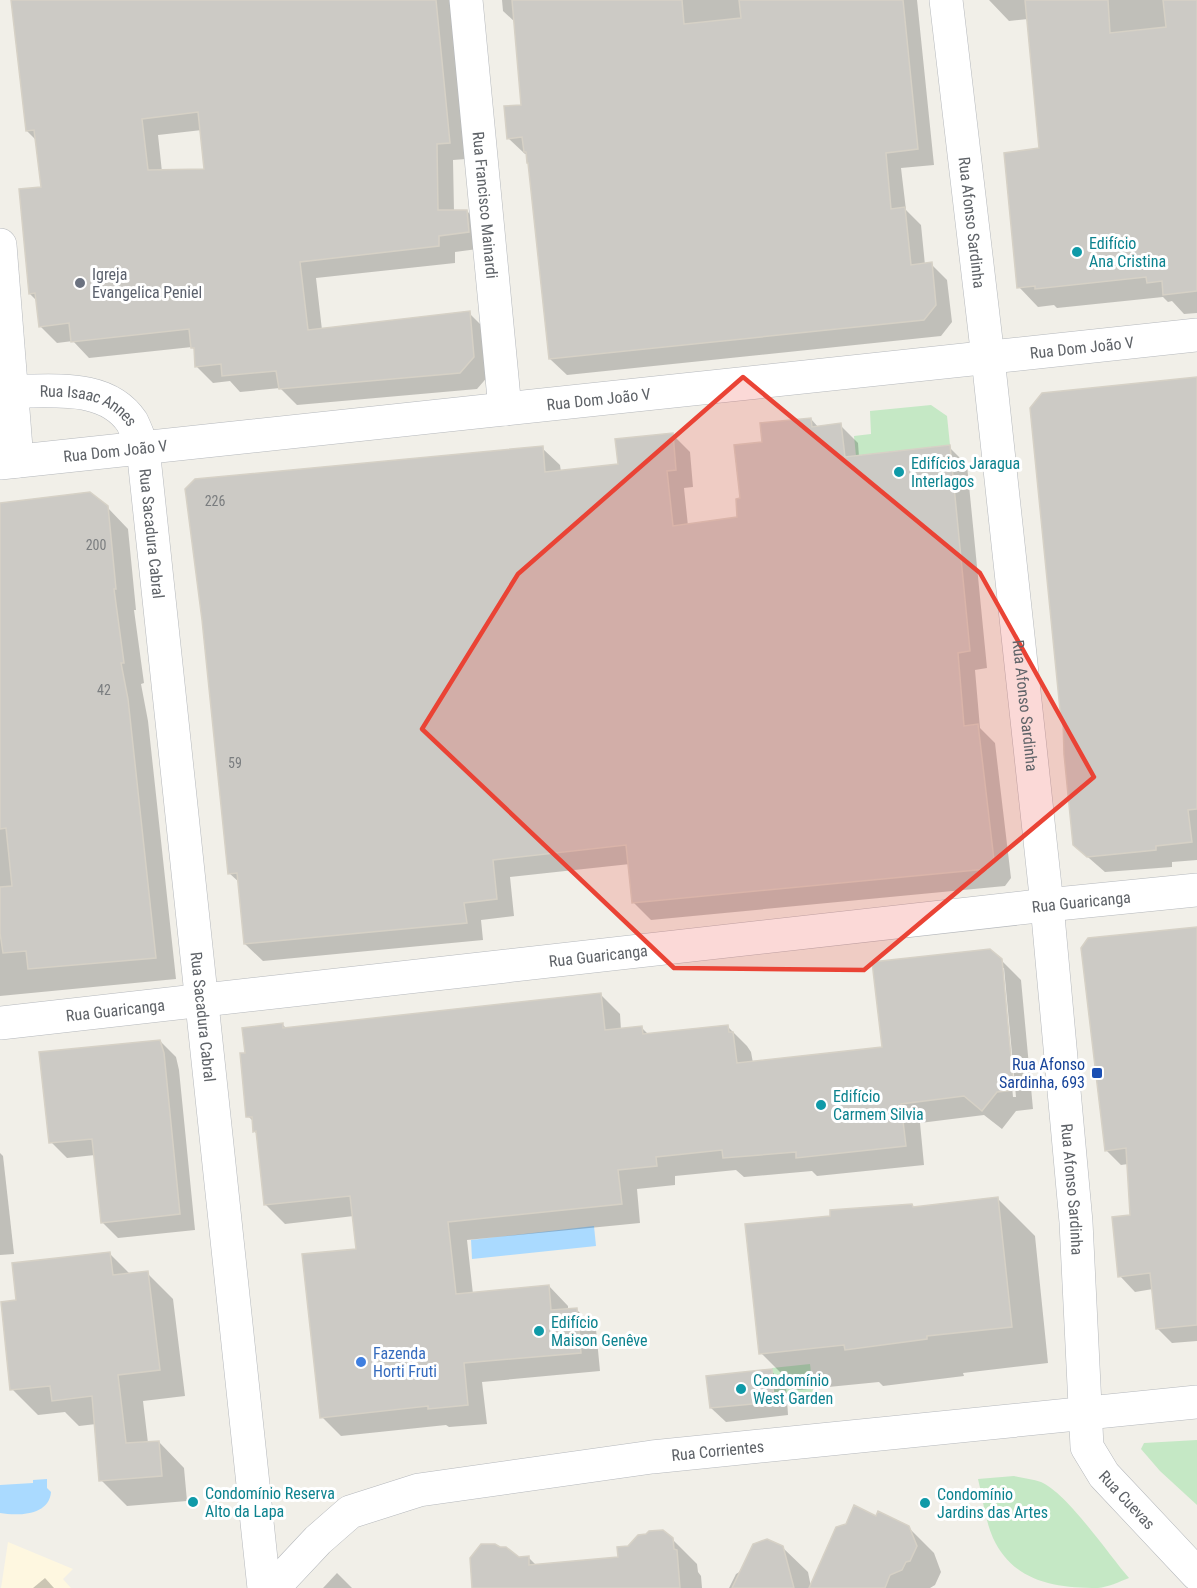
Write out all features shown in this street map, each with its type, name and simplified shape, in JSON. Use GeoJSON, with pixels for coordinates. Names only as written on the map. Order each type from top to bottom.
{"type":"FeatureCollection","features":[{"type":"Feature","properties":{"kind":"street","name":"Rua Francisco Mainardi"},"geometry":{"type":"LineString","coordinates":[[466,0],[505,409]]}},
{"type":"Feature","properties":{"kind":"street","name":"Rua Afonso Sardinha"},"geometry":{"type":"LineString","coordinates":[[946,0],[988,358],[1047,905],[1076,1222],[1086,1412]]}},
{"type":"Feature","properties":{"kind":"street","name":"Rua Isaac Annes"},"geometry":{"type":"LineString","coordinates":[[0,245],[12,391],[9,462]]}},
{"type":"Feature","properties":{"kind":"street","name":"Rua Dom João V"},"geometry":{"type":"LineString","coordinates":[[9,462],[1197,335]]}},
{"type":"Feature","properties":{"kind":"street","name":"Rua Isaac Annes"},"geometry":{"type":"LineString","coordinates":[[12,391],[92,393],[115,403],[131,422],[143,448]]}},
{"type":"Feature","properties":{"kind":"street","name":"Rua Sacadura Cabral"},"geometry":{"type":"LineString","coordinates":[[143,448],[264,1588]]}},
{"type":"Feature","properties":{"kind":"street","name":"Rua Guaricanga"},"geometry":{"type":"LineString","coordinates":[[0,1023],[1197,890]]}},
{"type":"Feature","properties":{"kind":"street","name":"Rua Corrientes"},"geometry":{"type":"LineString","coordinates":[[273,1588],[318,1540],[350,1512],[419,1490],[652,1457],[1197,1402]]}},
{"type":"Feature","properties":{"kind":"street","name":"Rua Cuevas"},"geometry":{"type":"LineString","coordinates":[[1086,1412],[1087,1447],[1104,1475],[1197,1574]]}},
{"type":"Feature","properties":{"kind":"highlighted area"},"geometry":{"type":"Polygon","coordinates":[[[743,377],[980,573],[1094,777],[864,970],[674,968],[422,729],[518,574],[743,377]]]}},
{"type":"Feature","properties":{"kind":"shaded area"},"geometry":{"type":"Polygon","coordinates":[[[8,1542],[73,1569],[63,1579],[71,1588],[1,1588],[8,1542]]]}},
{"type":"Feature","properties":{"kind":"green space"},"geometry":{"type":"Polygon","coordinates":[[[931,405],[947,416],[950,445],[856,456],[854,436],[871,434],[870,411],[931,405]]]}},
{"type":"Feature","properties":{"kind":"green space"},"geometry":{"type":"Polygon","coordinates":[[[810,1364],[814,1398],[774,1402],[772,1368],[810,1364]]]}},
{"type":"Feature","properties":{"kind":"green space"},"geometry":{"type":"Polygon","coordinates":[[[1197,1440],[1197,1505],[1160,1471],[1141,1449],[1144,1443],[1197,1440]]]}},
{"type":"Feature","properties":{"kind":"green space"},"geometry":{"type":"Polygon","coordinates":[[[1014,1476],[1041,1482],[1063,1498],[1129,1578],[1098,1588],[1081,1588],[1050,1584],[1023,1573],[1012,1564],[1001,1552],[990,1531],[978,1479],[1014,1476]]]}},
{"type":"Feature","properties":{"kind":"water"},"geometry":{"type":"Polygon","coordinates":[[[594,1226],[596,1246],[472,1259],[471,1240],[594,1226]]]}},
{"type":"Feature","properties":{"kind":"water"},"geometry":{"type":"Polygon","coordinates":[[[47,1479],[47,1488],[51,1492],[45,1506],[32,1513],[0,1513],[0,1485],[33,1483],[33,1480],[47,1479]]]}},
{"type":"Feature","properties":{"kind":"building"},"geometry":{"type":"Polygon","coordinates":[[[11,0],[436,0],[450,143],[437,144],[438,210],[467,210],[469,232],[439,236],[439,246],[300,262],[308,330],[470,311],[474,357],[460,373],[279,389],[276,371],[222,376],[221,364],[195,367],[194,348],[191,348],[189,329],[71,342],[69,323],[39,327],[35,293],[29,294],[19,189],[41,187],[34,130],[26,131],[11,0]],[[198,112],[142,119],[148,170],[204,169],[198,112]]]}},
{"type":"Feature","properties":{"kind":"building"},"geometry":{"type":"Polygon","coordinates":[[[512,0],[682,0],[684,24],[741,18],[739,0],[903,0],[918,149],[886,153],[891,209],[905,207],[911,265],[932,262],[936,305],[924,320],[549,359],[526,152],[524,152],[522,137],[507,139],[504,106],[521,105],[512,0]]]}},
{"type":"Feature","properties":{"kind":"building"},"geometry":{"type":"Polygon","coordinates":[[[1025,0],[1108,0],[1110,33],[1166,27],[1163,0],[1197,0],[1197,291],[1163,295],[1162,281],[1147,283],[1146,277],[1035,289],[1035,286],[1017,288],[1004,153],[1039,148],[1025,0]]]}},
{"type":"Feature","properties":{"kind":"building"},"geometry":{"type":"Polygon","coordinates":[[[1197,377],[1197,809],[1188,810],[1192,842],[1156,846],[1156,850],[1087,857],[1073,845],[1063,720],[1061,720],[1030,408],[1042,393],[1197,377]]]}},
{"type":"Feature","properties":{"kind":"building"},"geometry":{"type":"Polygon","coordinates":[[[811,418],[812,427],[841,423],[845,457],[950,445],[970,651],[958,653],[964,726],[978,724],[994,860],[987,869],[632,903],[626,845],[493,860],[497,899],[464,903],[467,923],[244,944],[237,873],[228,874],[202,620],[185,489],[195,479],[543,446],[545,472],[618,464],[615,439],[673,433],[676,470],[667,471],[673,526],[737,517],[736,499],[740,498],[734,445],[762,442],[760,423],[811,418]]]}},
{"type":"Feature","properties":{"kind":"building"},"geometry":{"type":"Polygon","coordinates":[[[90,492],[108,506],[116,589],[114,589],[124,663],[121,663],[128,699],[156,958],[28,969],[26,951],[3,953],[0,933],[0,887],[12,886],[6,828],[0,829],[0,503],[90,492]]]}},
{"type":"Feature","properties":{"kind":"building"},"geometry":{"type":"Polygon","coordinates":[[[1197,927],[1197,1325],[1156,1329],[1150,1273],[1118,1277],[1112,1217],[1130,1215],[1126,1148],[1105,1151],[1081,948],[1088,938],[1197,927]]]}},
{"type":"Feature","properties":{"kind":"building"},"geometry":{"type":"Polygon","coordinates":[[[990,949],[1002,959],[1014,1090],[997,1092],[982,1111],[964,1096],[901,1104],[906,1146],[796,1158],[796,1152],[723,1158],[722,1150],[656,1157],[657,1166],[618,1170],[622,1204],[448,1222],[456,1294],[549,1285],[551,1310],[577,1308],[581,1353],[464,1363],[468,1405],[428,1409],[428,1406],[320,1418],[302,1254],[356,1249],[350,1196],[264,1205],[256,1131],[253,1132],[252,1117],[246,1117],[240,1053],[245,1053],[242,1028],[283,1023],[283,1028],[601,993],[605,1030],[642,1026],[643,1034],[728,1025],[729,1032],[733,1032],[737,1063],[882,1047],[872,962],[990,949]]]}},
{"type":"Feature","properties":{"kind":"building"},"geometry":{"type":"Polygon","coordinates":[[[160,1040],[164,1053],[180,1214],[101,1223],[92,1139],[49,1143],[39,1052],[160,1040]]]}},
{"type":"Feature","properties":{"kind":"building"},"geometry":{"type":"Polygon","coordinates":[[[998,1197],[1012,1327],[927,1336],[927,1339],[845,1350],[844,1345],[759,1354],[745,1224],[830,1216],[830,1210],[912,1204],[913,1207],[998,1197]]]}},
{"type":"Feature","properties":{"kind":"building"},"geometry":{"type":"Polygon","coordinates":[[[110,1252],[113,1275],[148,1271],[160,1370],[118,1375],[126,1443],[159,1441],[162,1476],[99,1481],[92,1396],[52,1401],[50,1386],[10,1390],[1,1302],[16,1300],[12,1263],[110,1252]]]}},
{"type":"Feature","properties":{"kind":"building","name":"Condomínio West Garden"},"geometry":{"type":"Polygon","coordinates":[[[772,1369],[774,1402],[710,1408],[706,1376],[772,1369]]]}},
{"type":"Feature","properties":{"kind":"building"},"geometry":{"type":"Polygon","coordinates":[[[854,1505],[876,1516],[878,1511],[909,1526],[917,1546],[910,1561],[906,1562],[902,1570],[890,1575],[885,1588],[809,1588],[836,1527],[846,1524],[854,1505]]]}},
{"type":"Feature","properties":{"kind":"building"},"geometry":{"type":"Polygon","coordinates":[[[663,1530],[673,1538],[674,1549],[677,1550],[680,1588],[472,1588],[470,1558],[481,1544],[506,1547],[519,1557],[529,1556],[529,1565],[618,1557],[617,1547],[628,1546],[638,1535],[663,1530]]]}},
{"type":"Feature","properties":{"kind":"building"},"geometry":{"type":"Polygon","coordinates":[[[767,1539],[783,1546],[794,1588],[732,1588],[753,1544],[767,1539]]]}},
{"type":"Feature","properties":{"kind":"place","name":"Edifício Ana Cristina"},"geometry":{"type":"Point","coordinates":[1077,252]}},
{"type":"Feature","properties":{"kind":"place","name":"Igreja Evangelica Peniel"},"geometry":{"type":"Point","coordinates":[80,283]}},
{"type":"Feature","properties":{"kind":"place","name":"Edifícios Jaragua Interlagos"},"geometry":{"type":"Point","coordinates":[899,472]}},
{"type":"Feature","properties":{"kind":"place","name":"Rua Afonso Sardinha, 693"},"geometry":{"type":"Point","coordinates":[1097,1073]}},
{"type":"Feature","properties":{"kind":"place","name":"Edifício Carmem Silvia"},"geometry":{"type":"Point","coordinates":[821,1105]}},
{"type":"Feature","properties":{"kind":"place","name":"Edifício Maison Genêve"},"geometry":{"type":"Point","coordinates":[539,1331]}},
{"type":"Feature","properties":{"kind":"place","name":"Fazenda Horti Fruti"},"geometry":{"type":"Point","coordinates":[361,1362]}},
{"type":"Feature","properties":{"kind":"place","name":"Condomínio West Garden"},"geometry":{"type":"Point","coordinates":[741,1389]}},
{"type":"Feature","properties":{"kind":"place","name":"Condomínio Reserva Alto da Lapa"},"geometry":{"type":"Point","coordinates":[193,1502]}},
{"type":"Feature","properties":{"kind":"place","name":"Condomínio Jardins das Artes"},"geometry":{"type":"Point","coordinates":[925,1503]}}]}
